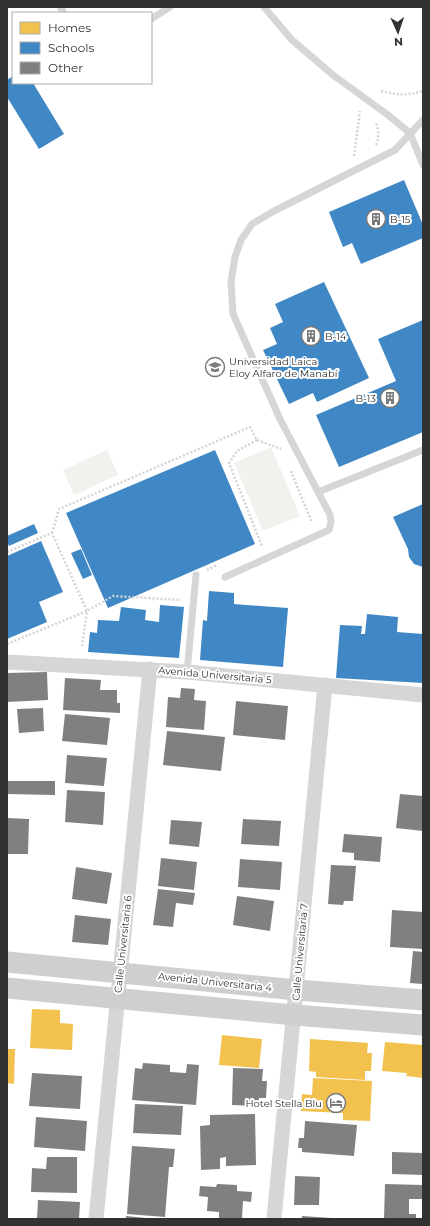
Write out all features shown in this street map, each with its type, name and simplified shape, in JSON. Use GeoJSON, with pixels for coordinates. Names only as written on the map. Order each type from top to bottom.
{"type":"FeatureCollection","features":[{"type":"Feature","properties":{"kind":"street","name":"Avenida Universitaria 5"},"geometry":{"type":"LineString","coordinates":[[7,662],[150,669],[423,695]]}},
{"type":"Feature","properties":{"kind":"street","name":"Calle Universitaria 6"},"geometry":{"type":"LineString","coordinates":[[96,1219],[150,669]]}},
{"type":"Feature","properties":{"kind":"street","name":"Calle Universitaria 7"},"geometry":{"type":"LineString","coordinates":[[274,1219],[325,685]]}},
{"type":"Feature","properties":{"kind":"street","name":"Avenida Universitaria 4"},"geometry":{"type":"LineString","coordinates":[[7,962],[297,990],[423,1000]]}},
{"type":"Feature","properties":{"kind":"street"},"geometry":{"type":"LineString","coordinates":[[7,988],[294,1015],[423,1025]]}},
{"type":"Feature","properties":{"kind":"lane"},"geometry":{"type":"LineString","coordinates":[[152,18],[170,7]]}},
{"type":"Feature","properties":{"kind":"lane"},"geometry":{"type":"LineString","coordinates":[[264,7],[292,40],[333,75],[410,133],[423,165]]}},
{"type":"Feature","properties":{"kind":"lane"},"geometry":{"type":"LineString","coordinates":[[225,577],[329,530],[331,522],[330,515],[280,420],[233,314],[231,282],[235,257],[241,240],[252,224],[274,211],[395,150],[423,120]]}},
{"type":"Feature","properties":{"kind":"lane"},"geometry":{"type":"LineString","coordinates":[[318,492],[423,450]]}},
{"type":"Feature","properties":{"kind":"lane"},"geometry":{"type":"LineString","coordinates":[[187,672],[196,575]]}},
{"type":"Feature","properties":{"kind":"path"},"geometry":{"type":"LineString","coordinates":[[381,91],[397,95],[410,95],[423,91]]}},
{"type":"Feature","properties":{"kind":"path"},"geometry":{"type":"LineString","coordinates":[[353,160],[360,111]]}},
{"type":"Feature","properties":{"kind":"path"},"geometry":{"type":"LineString","coordinates":[[374,121],[378,128],[375,147]]}},
{"type":"Feature","properties":{"kind":"path"},"geometry":{"type":"LineString","coordinates":[[82,646],[87,611],[52,533],[59,509],[250,427],[257,440],[282,449]]}},
{"type":"Feature","properties":{"kind":"path"},"geometry":{"type":"LineString","coordinates":[[257,440],[237,451],[229,463],[262,546]]}},
{"type":"Feature","properties":{"kind":"path"},"geometry":{"type":"LineString","coordinates":[[291,471],[312,523]]}},
{"type":"Feature","properties":{"kind":"path"},"geometry":{"type":"LineString","coordinates":[[7,552],[52,533]]}},
{"type":"Feature","properties":{"kind":"path"},"geometry":{"type":"LineString","coordinates":[[7,644],[87,611],[113,596],[193,601]]}},
{"type":"Feature","properties":{"kind":"shaded area"},"geometry":{"type":"Polygon","coordinates":[[[271,447],[300,516],[263,531],[234,463],[271,447]]]}},
{"type":"Feature","properties":{"kind":"shaded area"},"geometry":{"type":"Polygon","coordinates":[[[107,450],[118,475],[74,495],[63,470],[107,450]]]}},
{"type":"Feature","properties":{"kind":"building: Homes"},"geometry":{"type":"Polygon","coordinates":[[[32,1009],[60,1010],[60,1023],[73,1024],[72,1050],[30,1048],[32,1009]]]}},
{"type":"Feature","properties":{"kind":"building: Homes"},"geometry":{"type":"Polygon","coordinates":[[[222,1035],[262,1039],[259,1068],[219,1065],[222,1035]]]}},
{"type":"Feature","properties":{"kind":"building: Homes"},"geometry":{"type":"Polygon","coordinates":[[[310,1039],[368,1043],[367,1053],[372,1053],[371,1071],[365,1071],[365,1080],[316,1077],[316,1072],[309,1071],[310,1039]]]}},
{"type":"Feature","properties":{"kind":"building: Homes"},"geometry":{"type":"Polygon","coordinates":[[[385,1042],[423,1045],[423,1078],[406,1076],[407,1073],[382,1071],[385,1042]]]}},
{"type":"Feature","properties":{"kind":"building: Homes"},"geometry":{"type":"Polygon","coordinates":[[[7,1049],[15,1049],[14,1084],[7,1083],[7,1049]]]}},
{"type":"Feature","properties":{"kind":"building: Homes","name":"Hotel Stella Blu"},"geometry":{"type":"Polygon","coordinates":[[[313,1078],[372,1081],[370,1121],[343,1120],[343,1113],[301,1111],[302,1094],[312,1095],[313,1078]]]}},
{"type":"Feature","properties":{"kind":"building: Schools"},"geometry":{"type":"Polygon","coordinates":[[[12,77],[12,84],[34,84],[64,134],[39,149],[7,97],[7,80],[12,77]]]}},
{"type":"Feature","properties":{"kind":"building: Schools","name":"B-15"},"geometry":{"type":"Polygon","coordinates":[[[404,180],[423,225],[423,238],[361,264],[352,243],[343,247],[329,212],[404,180]]]}},
{"type":"Feature","properties":{"kind":"building: Schools","name":"B-14"},"geometry":{"type":"Polygon","coordinates":[[[324,282],[369,378],[317,402],[313,393],[289,404],[263,350],[277,344],[270,328],[283,322],[275,304],[324,282]]]}},
{"type":"Feature","properties":{"kind":"building: Schools","name":"B-13"},"geometry":{"type":"Polygon","coordinates":[[[423,320],[423,432],[339,467],[316,415],[396,381],[378,339],[423,320]]]}},
{"type":"Feature","properties":{"kind":"building: Schools"},"geometry":{"type":"Polygon","coordinates":[[[215,450],[255,544],[108,608],[66,513],[215,450]]]}},
{"type":"Feature","properties":{"kind":"building: Schools"},"geometry":{"type":"Polygon","coordinates":[[[423,504],[423,567],[414,564],[409,557],[408,549],[393,517],[423,504]]]}},
{"type":"Feature","properties":{"kind":"building: Schools"},"geometry":{"type":"Polygon","coordinates":[[[34,524],[38,533],[9,546],[7,536],[34,524]]]}},
{"type":"Feature","properties":{"kind":"building: Schools"},"geometry":{"type":"Polygon","coordinates":[[[41,541],[63,592],[39,602],[47,622],[7,639],[7,556],[41,541]]]}},
{"type":"Feature","properties":{"kind":"building: Schools"},"geometry":{"type":"Polygon","coordinates":[[[81,549],[92,575],[83,579],[71,553],[81,549]]]}},
{"type":"Feature","properties":{"kind":"building: Schools"},"geometry":{"type":"Polygon","coordinates":[[[209,591],[234,593],[234,604],[288,608],[283,667],[200,660],[203,620],[207,621],[209,591]]]}},
{"type":"Feature","properties":{"kind":"building: Schools"},"geometry":{"type":"Polygon","coordinates":[[[160,605],[184,607],[179,658],[88,652],[90,632],[97,633],[98,620],[119,621],[121,607],[146,610],[145,620],[159,622],[160,605]]]}},
{"type":"Feature","properties":{"kind":"building: Schools"},"geometry":{"type":"Polygon","coordinates":[[[367,614],[398,617],[397,632],[423,634],[423,683],[336,678],[340,625],[362,626],[361,634],[365,634],[367,614]]]}},
{"type":"Feature","properties":{"kind":"building: Other"},"geometry":{"type":"Polygon","coordinates":[[[47,672],[48,700],[7,702],[7,673],[47,672]]]}},
{"type":"Feature","properties":{"kind":"building: Other"},"geometry":{"type":"Polygon","coordinates":[[[65,678],[101,680],[100,690],[117,690],[117,703],[120,703],[120,713],[63,710],[65,678]]]}},
{"type":"Feature","properties":{"kind":"building: Other"},"geometry":{"type":"Polygon","coordinates":[[[181,688],[195,689],[194,700],[206,701],[204,730],[166,727],[168,697],[180,698],[181,688]]]}},
{"type":"Feature","properties":{"kind":"building: Other"},"geometry":{"type":"Polygon","coordinates":[[[236,701],[288,706],[285,740],[233,735],[236,701]]]}},
{"type":"Feature","properties":{"kind":"building: Other"},"geometry":{"type":"Polygon","coordinates":[[[43,708],[44,731],[19,733],[17,709],[43,708]]]}},
{"type":"Feature","properties":{"kind":"building: Other"},"geometry":{"type":"Polygon","coordinates":[[[65,714],[110,718],[107,745],[62,741],[65,714]]]}},
{"type":"Feature","properties":{"kind":"building: Other"},"geometry":{"type":"Polygon","coordinates":[[[167,731],[225,737],[221,771],[163,765],[167,731]]]}},
{"type":"Feature","properties":{"kind":"building: Other"},"geometry":{"type":"Polygon","coordinates":[[[67,755],[107,758],[104,786],[65,783],[67,755]]]}},
{"type":"Feature","properties":{"kind":"building: Other"},"geometry":{"type":"Polygon","coordinates":[[[7,781],[55,781],[55,795],[7,794],[7,781]]]}},
{"type":"Feature","properties":{"kind":"building: Other"},"geometry":{"type":"Polygon","coordinates":[[[67,790],[105,792],[103,825],[65,822],[67,790]]]}},
{"type":"Feature","properties":{"kind":"building: Other"},"geometry":{"type":"Polygon","coordinates":[[[400,794],[423,796],[423,831],[396,828],[400,794]]]}},
{"type":"Feature","properties":{"kind":"building: Other"},"geometry":{"type":"Polygon","coordinates":[[[7,818],[29,819],[28,854],[7,854],[7,818]]]}},
{"type":"Feature","properties":{"kind":"building: Other"},"geometry":{"type":"Polygon","coordinates":[[[243,819],[281,821],[279,846],[241,844],[243,819]]]}},
{"type":"Feature","properties":{"kind":"building: Other"},"geometry":{"type":"Polygon","coordinates":[[[171,820],[202,822],[199,847],[169,844],[171,820]]]}},
{"type":"Feature","properties":{"kind":"building: Other"},"geometry":{"type":"Polygon","coordinates":[[[344,834],[382,837],[380,862],[354,860],[354,853],[342,852],[344,834]]]}},
{"type":"Feature","properties":{"kind":"building: Other"},"geometry":{"type":"Polygon","coordinates":[[[161,858],[197,862],[194,890],[158,886],[161,858]]]}},
{"type":"Feature","properties":{"kind":"building: Other"},"geometry":{"type":"Polygon","coordinates":[[[240,859],[282,862],[280,890],[238,887],[240,859]]]}},
{"type":"Feature","properties":{"kind":"building: Other"},"geometry":{"type":"Polygon","coordinates":[[[331,865],[356,866],[353,901],[344,901],[343,905],[328,904],[331,865]]]}},
{"type":"Feature","properties":{"kind":"building: Other"},"geometry":{"type":"Polygon","coordinates":[[[76,867],[112,873],[107,904],[72,899],[76,867]]]}},
{"type":"Feature","properties":{"kind":"building: Other"},"geometry":{"type":"Polygon","coordinates":[[[158,889],[195,893],[193,905],[176,903],[173,927],[153,925],[158,889]]]}},
{"type":"Feature","properties":{"kind":"building: Other"},"geometry":{"type":"Polygon","coordinates":[[[237,896],[274,901],[270,931],[233,925],[237,896]]]}},
{"type":"Feature","properties":{"kind":"building: Other"},"geometry":{"type":"Polygon","coordinates":[[[392,910],[423,912],[423,949],[390,947],[392,910]]]}},
{"type":"Feature","properties":{"kind":"building: Other"},"geometry":{"type":"Polygon","coordinates":[[[75,915],[111,919],[108,945],[72,942],[75,915]]]}},
{"type":"Feature","properties":{"kind":"building: Other"},"geometry":{"type":"Polygon","coordinates":[[[413,951],[423,952],[423,984],[410,983],[413,951]]]}},
{"type":"Feature","properties":{"kind":"building: Other"},"geometry":{"type":"Polygon","coordinates":[[[143,1063],[170,1065],[170,1072],[186,1073],[187,1064],[199,1065],[196,1105],[132,1100],[135,1068],[142,1069],[143,1063]]]}},
{"type":"Feature","properties":{"kind":"building: Other"},"geometry":{"type":"Polygon","coordinates":[[[233,1068],[263,1069],[262,1081],[267,1081],[266,1098],[259,1098],[258,1106],[232,1105],[233,1068]]]}},
{"type":"Feature","properties":{"kind":"building: Other"},"geometry":{"type":"Polygon","coordinates":[[[32,1073],[82,1076],[80,1109],[29,1106],[32,1073]]]}},
{"type":"Feature","properties":{"kind":"building: Other"},"geometry":{"type":"Polygon","coordinates":[[[135,1104],[183,1106],[181,1135],[133,1133],[135,1104]]]}},
{"type":"Feature","properties":{"kind":"building: Other"},"geometry":{"type":"Polygon","coordinates":[[[255,1114],[256,1165],[226,1166],[226,1157],[220,1158],[220,1169],[201,1170],[200,1126],[210,1125],[210,1115],[255,1114]]]}},
{"type":"Feature","properties":{"kind":"building: Other"},"geometry":{"type":"Polygon","coordinates":[[[36,1117],[87,1121],[85,1151],[34,1147],[36,1117]]]}},
{"type":"Feature","properties":{"kind":"building: Other"},"geometry":{"type":"Polygon","coordinates":[[[305,1121],[357,1125],[354,1156],[302,1152],[302,1148],[298,1148],[299,1138],[304,1138],[305,1121]]]}},
{"type":"Feature","properties":{"kind":"building: Other"},"geometry":{"type":"Polygon","coordinates":[[[132,1146],[175,1149],[173,1167],[169,1167],[165,1217],[127,1214],[132,1146]]]}},
{"type":"Feature","properties":{"kind":"building: Other"},"geometry":{"type":"Polygon","coordinates":[[[392,1152],[423,1153],[423,1175],[392,1174],[392,1152]]]}},
{"type":"Feature","properties":{"kind":"building: Other"},"geometry":{"type":"Polygon","coordinates":[[[47,1157],[77,1157],[77,1193],[31,1192],[32,1168],[46,1169],[47,1157]]]}},
{"type":"Feature","properties":{"kind":"building: Other"},"geometry":{"type":"Polygon","coordinates":[[[295,1176],[320,1177],[319,1205],[294,1205],[295,1176]]]}},
{"type":"Feature","properties":{"kind":"building: Other"},"geometry":{"type":"Polygon","coordinates":[[[217,1184],[237,1185],[237,1191],[252,1192],[251,1202],[243,1201],[242,1219],[219,1219],[219,1212],[207,1211],[208,1197],[199,1196],[200,1186],[216,1187],[217,1184]]]}},
{"type":"Feature","properties":{"kind":"building: Other"},"geometry":{"type":"Polygon","coordinates":[[[385,1184],[423,1185],[423,1199],[409,1199],[409,1214],[416,1214],[416,1219],[384,1219],[385,1184]]]}},
{"type":"Feature","properties":{"kind":"building: Other"},"geometry":{"type":"Polygon","coordinates":[[[38,1200],[80,1202],[79,1219],[37,1219],[38,1200]]]}},
{"type":"Feature","properties":{"kind":"building: Other"},"geometry":{"type":"Polygon","coordinates":[[[126,1216],[146,1218],[146,1219],[126,1219],[126,1216]]]}},
{"type":"Feature","properties":{"kind":"building: Other"},"geometry":{"type":"Polygon","coordinates":[[[302,1216],[331,1218],[331,1219],[302,1219],[302,1216]]]}},
{"type":"Feature","properties":{"kind":"place","name":"B-15"},"geometry":{"type":"Point","coordinates":[376,219]}},
{"type":"Feature","properties":{"kind":"place","name":"B-14"},"geometry":{"type":"Point","coordinates":[311,336]}},
{"type":"Feature","properties":{"kind":"place","name":"Universidad Laica Eloy Alfaro de Manabí"},"geometry":{"type":"Point","coordinates":[215,367]}},
{"type":"Feature","properties":{"kind":"place","name":"B-13"},"geometry":{"type":"Point","coordinates":[390,398]}},
{"type":"Feature","properties":{"kind":"place","name":"Hotel Stella Blu"},"geometry":{"type":"Point","coordinates":[336,1103]}}]}
